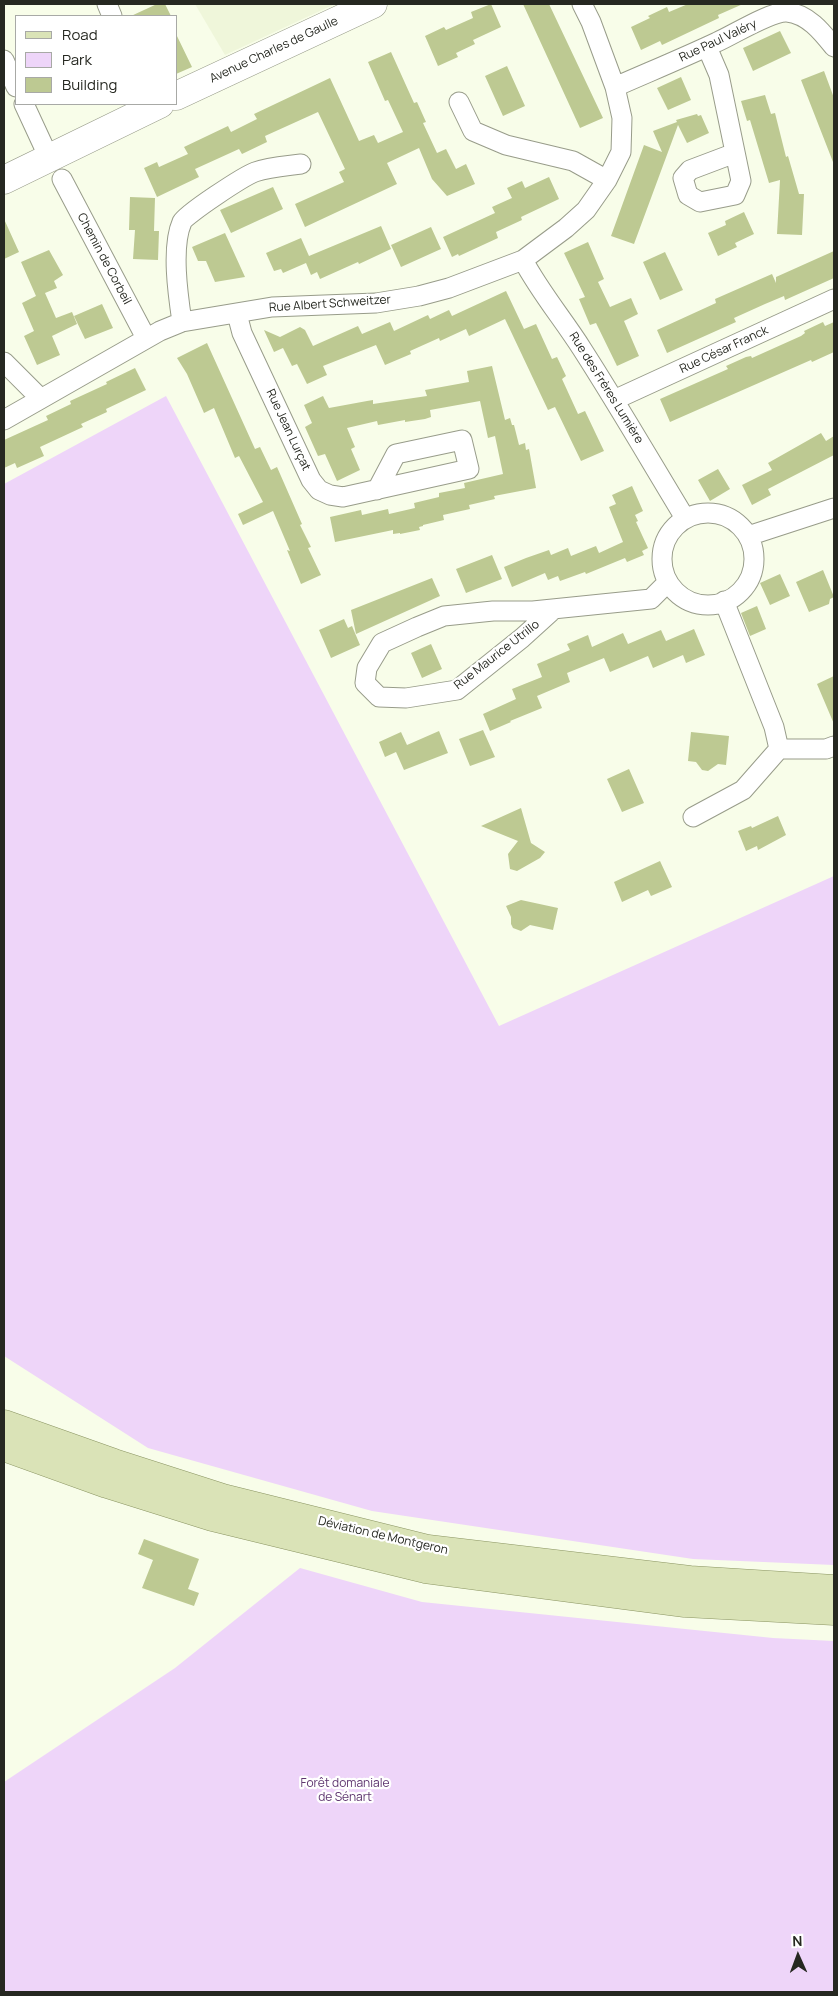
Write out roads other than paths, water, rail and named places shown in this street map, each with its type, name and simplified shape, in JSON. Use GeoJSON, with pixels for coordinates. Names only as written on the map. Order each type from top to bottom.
{"type":"FeatureCollection","features":[{"type":"Feature","properties":{"kind":"main road","name":"Avenue Charles de Gaulle"},"geometry":{"type":"LineString","coordinates":[[178,95],[372,4]]}},
{"type":"Feature","properties":{"kind":"main road"},"geometry":{"type":"LineString","coordinates":[[4,180],[55,169],[77,143],[158,105]]}},
{"type":"Feature","properties":{"kind":"main road","name":"Déviation de Montgeron"},"geometry":{"type":"LineString","coordinates":[[4,1424],[114,1463],[224,1498],[428,1549],[690,1580],[834,1589]]}},
{"type":"Feature","properties":{"kind":"main road","name":"Déviation de Montgeron"},"geometry":{"type":"LineString","coordinates":[[4,1447],[107,1484],[212,1517],[425,1569],[685,1603],[834,1611]]}},
{"type":"Feature","properties":{"kind":"street","name":"Rue Albert Schweitzer"},"geometry":{"type":"LineString","coordinates":[[4,420],[146,338],[182,322],[272,307],[376,303],[419,296],[448,288],[524,260],[586,210],[607,180],[621,152],[622,118],[615,87],[591,22],[582,4]]}},
{"type":"Feature","properties":{"kind":"street","name":"Rue Paul Valéry"},"geometry":{"type":"LineString","coordinates":[[615,87],[707,47],[770,16],[784,12],[798,14],[820,28],[834,47]]}},
{"type":"Feature","properties":{"kind":"street"},"geometry":{"type":"LineString","coordinates":[[707,47],[719,74],[735,153]]}},
{"type":"Feature","properties":{"kind":"street"},"geometry":{"type":"LineString","coordinates":[[9,65],[15,84]]}},
{"type":"Feature","properties":{"kind":"street"},"geometry":{"type":"LineString","coordinates":[[459,102],[473,132],[506,145],[573,161],[607,180]]}},
{"type":"Feature","properties":{"kind":"street","name":"Chemin de Corbeil"},"geometry":{"type":"LineString","coordinates":[[24,105],[55,169],[146,338]]}},
{"type":"Feature","properties":{"kind":"street"},"geometry":{"type":"LineString","coordinates":[[182,322],[176,284],[178,234],[183,220],[206,202],[255,172],[301,164]]}},
{"type":"Feature","properties":{"kind":"street","name":"Rue des Frères Lumière"},"geometry":{"type":"LineString","coordinates":[[524,260],[533,278],[577,340],[685,518]]}},
{"type":"Feature","properties":{"kind":"street","name":"Rue César Franck"},"geometry":{"type":"LineString","coordinates":[[614,400],[834,299]]}},
{"type":"Feature","properties":{"kind":"street","name":"Rue Jean Lurçat"},"geometry":{"type":"LineString","coordinates":[[237,314],[242,333],[311,480],[319,490],[330,495],[343,497],[377,490]]}},
{"type":"Feature","properties":{"kind":"street"},"geometry":{"type":"LineString","coordinates":[[4,362],[40,398]]}},
{"type":"Feature","properties":{"kind":"street"},"geometry":{"type":"LineString","coordinates":[[748,536],[834,508]]}},
{"type":"Feature","properties":{"kind":"street"},"geometry":{"type":"LineString","coordinates":[[700,513],[723,515],[737,523],[748,536],[753,552],[753,564],[749,579],[738,593],[724,602],[712,604],[696,603],[678,594],[668,582],[662,568],[662,552],[669,533],[685,518],[700,513]]}},
{"type":"Feature","properties":{"kind":"street","name":"Rue Maurice Utrillo"},"geometry":{"type":"LineString","coordinates":[[554,609],[457,690],[406,698],[379,697],[365,683],[367,668],[382,643],[444,616],[493,611],[554,609],[651,599],[668,582]]}},
{"type":"Feature","properties":{"kind":"street"},"geometry":{"type":"LineString","coordinates":[[724,602],[774,727],[779,749]]}},
{"type":"Feature","properties":{"kind":"street"},"geometry":{"type":"LineString","coordinates":[[693,817],[742,790],[779,749],[826,749],[834,746]]}},
{"type":"Feature","properties":{"kind":"park label","name":"Forêt domaniale de Sénart"},"geometry":{"type":"Point","coordinates":[345,1791]}}]}
